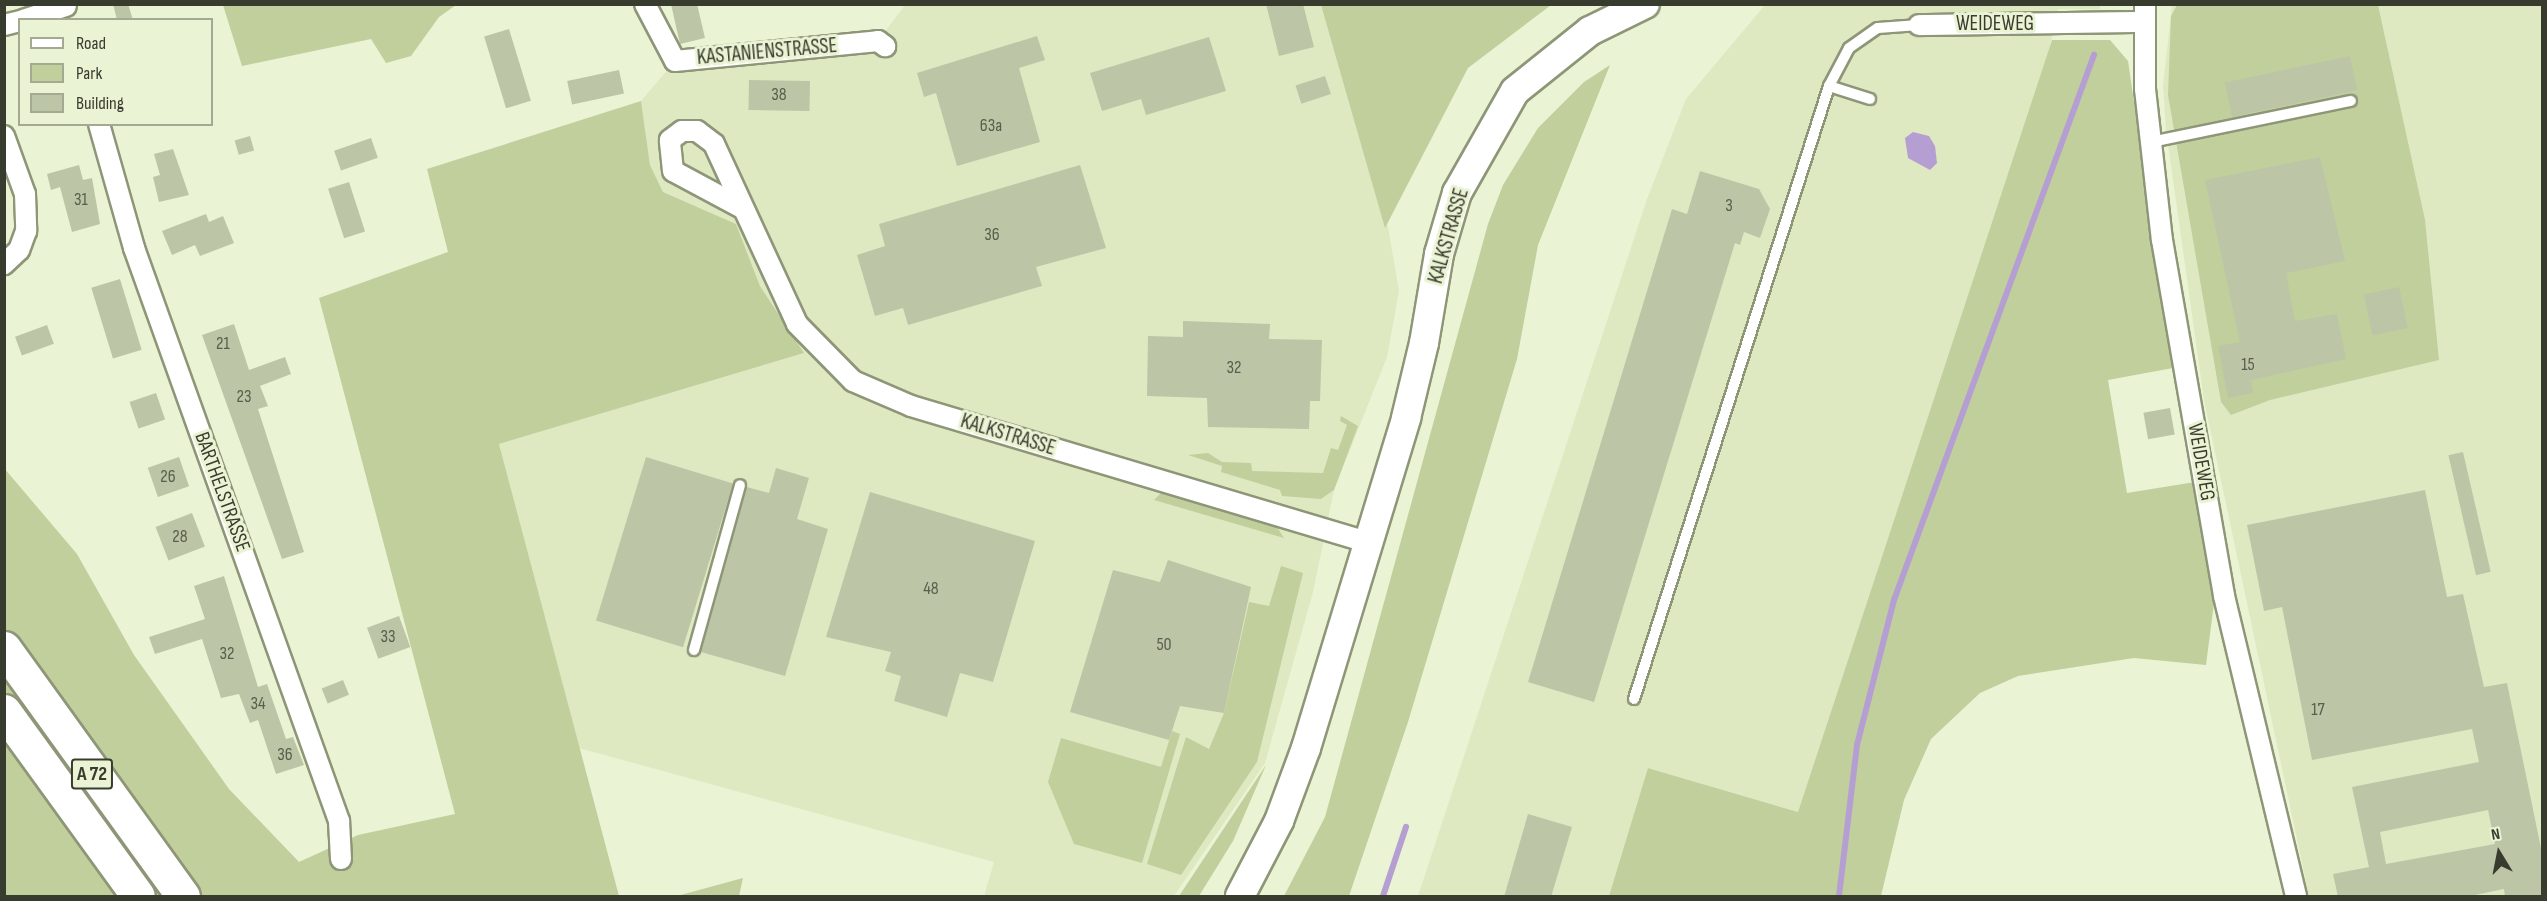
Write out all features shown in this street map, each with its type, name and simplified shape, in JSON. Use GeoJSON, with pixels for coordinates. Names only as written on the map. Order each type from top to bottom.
{"type":"FeatureCollection","features":[{"type":"Feature","properties":{"kind":"highway","name":"A 72"},"geometry":{"type":"LineString","coordinates":[[4,648],[183,897]]}},
{"type":"Feature","properties":{"kind":"highway","name":"A 72"},"geometry":{"type":"LineString","coordinates":[[4,711],[138,897]]}},
{"type":"Feature","properties":{"kind":"main road","name":"KALKSTRASSE"},"geometry":{"type":"LineString","coordinates":[[1240,897],[1279,821],[1306,748],[1366,542],[1406,418],[1425,343],[1439,254],[1457,193],[1488,131],[1515,91],[1590,30],[1645,4]]}},
{"type":"Feature","properties":{"kind":"street","name":"KASTANIENSTRASSE"},"geometry":{"type":"LineString","coordinates":[[645,4],[675,61],[878,41],[885,46]]}},
{"type":"Feature","properties":{"kind":"street"},"geometry":{"type":"LineString","coordinates":[[30,18],[67,10]]}},
{"type":"Feature","properties":{"kind":"street","name":"WEIDEWEG"},"geometry":{"type":"LineString","coordinates":[[1919,25],[2144,13],[2151,142],[2162,240],[2224,596],[2296,897]]}},
{"type":"Feature","properties":{"kind":"street","name":"BARTHELSTRASSE"},"geometry":{"type":"LineString","coordinates":[[100,126],[134,248],[339,821],[341,859]]}},
{"type":"Feature","properties":{"kind":"street"},"geometry":{"type":"LineString","coordinates":[[4,136],[25,194],[26,231],[19,250],[4,264]]}},
{"type":"Feature","properties":{"kind":"street","name":"KALKSTRASSE"},"geometry":{"type":"LineString","coordinates":[[742,208],[797,324],[854,381],[911,406],[1366,542]]}},
{"type":"Feature","properties":{"kind":"lane"},"geometry":{"type":"LineString","coordinates":[[1634,699],[1829,87],[1849,48],[1878,28],[1919,25]]}},
{"type":"Feature","properties":{"kind":"lane"},"geometry":{"type":"LineString","coordinates":[[1829,87],[1870,99]]}},
{"type":"Feature","properties":{"kind":"lane"},"geometry":{"type":"LineString","coordinates":[[2151,142],[2351,101]]}},
{"type":"Feature","properties":{"kind":"lane"},"geometry":{"type":"LineString","coordinates":[[694,650],[740,485]]}},
{"type":"Feature","properties":{"kind":"shaded area"},"geometry":{"type":"Polygon","coordinates":[[[905,5],[1321,5],[1388,227],[1399,291],[1387,357],[1334,490],[1313,592],[1265,763],[1174,896],[984,896],[994,862],[579,748],[499,444],[804,353],[760,286],[736,224],[663,192],[650,165],[641,101],[675,61],[878,41],[905,5]]]}},
{"type":"Feature","properties":{"kind":"shaded area"},"geometry":{"type":"Polygon","coordinates":[[[1765,5],[2100,5],[2100,9],[2058,9],[2048,55],[1798,812],[1649,768],[1609,896],[1418,896],[1647,199],[1686,99],[1765,5]]]}},
{"type":"Feature","properties":{"kind":"shaded area"},"geometry":{"type":"Polygon","coordinates":[[[2172,5],[2542,5],[2542,896],[2309,896],[2204,400],[2166,130],[2163,86],[2172,5]]]}},
{"type":"Feature","properties":{"kind":"shaded area"},"geometry":{"type":"Polygon","coordinates":[[[1913,132],[1929,136],[1935,146],[1937,163],[1930,170],[1908,158],[1905,138],[1913,132]]]}},
{"type":"Feature","properties":{"kind":"green space"},"geometry":{"type":"Polygon","coordinates":[[[223,4],[456,5],[439,17],[411,56],[386,63],[371,39],[242,66],[223,4]]]}},
{"type":"Feature","properties":{"kind":"green space"},"geometry":{"type":"Polygon","coordinates":[[[1321,5],[1551,5],[1468,68],[1385,228],[1321,5]]]}},
{"type":"Feature","properties":{"kind":"green space"},"geometry":{"type":"Polygon","coordinates":[[[2177,5],[2378,5],[2425,220],[2439,360],[2270,400],[2231,415],[2221,402],[2168,95],[2171,16],[2177,5]]]}},
{"type":"Feature","properties":{"kind":"green space"},"geometry":{"type":"Polygon","coordinates":[[[2052,40],[2110,40],[2128,61],[2173,368],[2108,380],[2127,493],[2195,482],[2214,603],[2206,665],[2134,658],[2018,676],[1980,693],[1931,739],[1904,800],[1881,896],[1609,896],[1648,768],[1798,812],[2052,40]]]}},
{"type":"Feature","properties":{"kind":"green space"},"geometry":{"type":"Polygon","coordinates":[[[1610,65],[1538,245],[1517,359],[1408,722],[1349,896],[1284,896],[1325,817],[1488,224],[1503,185],[1538,128],[1584,82],[1610,65]]]}},
{"type":"Feature","properties":{"kind":"green space"},"geometry":{"type":"Polygon","coordinates":[[[641,101],[650,165],[663,192],[736,224],[760,286],[804,353],[499,444],[619,896],[5,896],[4,468],[77,554],[134,655],[229,789],[299,862],[358,835],[455,814],[319,298],[448,252],[427,169],[641,101]]]}},
{"type":"Feature","properties":{"kind":"green space"},"geometry":{"type":"Polygon","coordinates":[[[1341,416],[1358,426],[1334,490],[1321,499],[1282,496],[1280,490],[1221,472],[1222,466],[1188,455],[1208,453],[1222,462],[1251,463],[1252,471],[1323,473],[1331,448],[1338,450],[1347,425],[1340,421],[1341,416]]]}},
{"type":"Feature","properties":{"kind":"green space"},"geometry":{"type":"Polygon","coordinates":[[[1162,492],[1277,527],[1284,538],[1154,500],[1162,492]]]}},
{"type":"Feature","properties":{"kind":"green space"},"geometry":{"type":"Polygon","coordinates":[[[1281,566],[1303,573],[1257,762],[1181,875],[1147,864],[1186,737],[1209,749],[1224,713],[1249,602],[1269,606],[1281,566]]]}},
{"type":"Feature","properties":{"kind":"green space"},"geometry":{"type":"Polygon","coordinates":[[[1172,731],[1180,734],[1142,863],[1074,844],[1048,782],[1061,738],[1161,767],[1172,731]]]}},
{"type":"Feature","properties":{"kind":"green space"},"geometry":{"type":"Polygon","coordinates":[[[1266,765],[1233,841],[1199,896],[1179,896],[1266,765]]]}},
{"type":"Feature","properties":{"kind":"green space"},"geometry":{"type":"Polygon","coordinates":[[[743,878],[739,896],[677,896],[743,878]]]}},
{"type":"Feature","properties":{"kind":"building"},"geometry":{"type":"Polygon","coordinates":[[[113,4],[128,4],[132,18],[116,18],[113,4]]]}},
{"type":"Feature","properties":{"kind":"building"},"geometry":{"type":"Polygon","coordinates":[[[671,4],[697,4],[705,38],[680,44],[671,4]]]}},
{"type":"Feature","properties":{"kind":"building"},"geometry":{"type":"Polygon","coordinates":[[[1266,4],[1303,4],[1314,47],[1279,56],[1266,4]]]}},
{"type":"Feature","properties":{"kind":"building"},"geometry":{"type":"Polygon","coordinates":[[[509,29],[531,101],[506,108],[484,37],[509,29]]]}},
{"type":"Feature","properties":{"kind":"building"},"geometry":{"type":"Polygon","coordinates":[[[1037,36],[1045,60],[1019,68],[1040,142],[957,166],[936,93],[924,97],[917,73],[1037,36]]]}},
{"type":"Feature","properties":{"kind":"building"},"geometry":{"type":"Polygon","coordinates":[[[1209,37],[1226,91],[1146,115],[1141,99],[1102,111],[1090,73],[1209,37]]]}},
{"type":"Feature","properties":{"kind":"building"},"geometry":{"type":"Polygon","coordinates":[[[2350,56],[2357,90],[2232,117],[2225,83],[2350,56]]]}},
{"type":"Feature","properties":{"kind":"building"},"geometry":{"type":"Polygon","coordinates":[[[619,70],[624,93],[572,104],[567,81],[619,70]]]}},
{"type":"Feature","properties":{"kind":"building"},"geometry":{"type":"Polygon","coordinates":[[[1325,76],[1331,94],[1301,104],[1296,86],[1325,76]]]}},
{"type":"Feature","properties":{"kind":"building"},"geometry":{"type":"Polygon","coordinates":[[[749,80],[810,81],[809,111],[748,110],[749,80]]]}},
{"type":"Feature","properties":{"kind":"building"},"geometry":{"type":"Polygon","coordinates":[[[250,136],[254,150],[239,155],[235,140],[250,136]]]}},
{"type":"Feature","properties":{"kind":"building"},"geometry":{"type":"Polygon","coordinates":[[[371,138],[378,158],[341,171],[334,151],[371,138]]]}},
{"type":"Feature","properties":{"kind":"building"},"geometry":{"type":"Polygon","coordinates":[[[173,149],[189,195],[159,202],[153,177],[160,175],[154,154],[173,149]]]}},
{"type":"Feature","properties":{"kind":"building"},"geometry":{"type":"Polygon","coordinates":[[[2320,157],[2345,261],[2286,273],[2295,321],[2337,314],[2346,359],[2251,380],[2253,393],[2228,398],[2218,346],[2240,342],[2205,180],[2320,157]]]}},
{"type":"Feature","properties":{"kind":"building"},"geometry":{"type":"Polygon","coordinates":[[[79,165],[83,180],[92,178],[100,224],[72,232],[60,187],[51,190],[47,174],[79,165]]]}},
{"type":"Feature","properties":{"kind":"building"},"geometry":{"type":"Polygon","coordinates":[[[1080,165],[1106,248],[1036,267],[1042,286],[908,325],[903,308],[875,316],[857,255],[885,246],[879,224],[1080,165]]]}},
{"type":"Feature","properties":{"kind":"building"},"geometry":{"type":"Polygon","coordinates":[[[1700,171],[1759,189],[1770,209],[1760,238],[1744,232],[1740,245],[1735,243],[1594,702],[1528,682],[1672,209],[1687,214],[1700,171]]]}},
{"type":"Feature","properties":{"kind":"building"},"geometry":{"type":"Polygon","coordinates":[[[349,182],[365,231],[344,238],[328,189],[349,182]]]}},
{"type":"Feature","properties":{"kind":"building"},"geometry":{"type":"Polygon","coordinates":[[[206,214],[209,222],[223,216],[234,243],[200,256],[195,245],[172,255],[162,231],[206,214]]]}},
{"type":"Feature","properties":{"kind":"building"},"geometry":{"type":"Polygon","coordinates":[[[120,279],[142,350],[113,359],[91,288],[120,279]]]}},
{"type":"Feature","properties":{"kind":"building"},"geometry":{"type":"Polygon","coordinates":[[[2399,287],[2408,328],[2373,336],[2364,294],[2399,287]]]}},
{"type":"Feature","properties":{"kind":"building"},"geometry":{"type":"Polygon","coordinates":[[[1183,321],[1270,324],[1269,339],[1322,340],[1320,401],[1310,401],[1309,429],[1208,427],[1207,398],[1147,396],[1148,336],[1183,337],[1183,321]]]}},
{"type":"Feature","properties":{"kind":"building"},"geometry":{"type":"Polygon","coordinates":[[[234,324],[249,370],[285,357],[291,374],[260,386],[268,406],[258,409],[304,552],[282,559],[202,335],[234,324]]]}},
{"type":"Feature","properties":{"kind":"building"},"geometry":{"type":"Polygon","coordinates":[[[47,325],[54,344],[22,355],[15,337],[47,325]]]}},
{"type":"Feature","properties":{"kind":"building"},"geometry":{"type":"Polygon","coordinates":[[[156,393],[165,419],[139,429],[130,402],[156,393]]]}},
{"type":"Feature","properties":{"kind":"building"},"geometry":{"type":"Polygon","coordinates":[[[2170,408],[2175,435],[2148,439],[2143,413],[2170,408]]]}},
{"type":"Feature","properties":{"kind":"building"},"geometry":{"type":"Polygon","coordinates":[[[2463,452],[2491,572],[2476,575],[2448,455],[2463,452]]]}},
{"type":"Feature","properties":{"kind":"building"},"geometry":{"type":"Polygon","coordinates":[[[179,457],[189,486],[158,497],[148,468],[179,457]]]}},
{"type":"Feature","properties":{"kind":"building"},"geometry":{"type":"Polygon","coordinates":[[[646,457],[733,484],[683,647],[596,621],[646,457]]]}},
{"type":"Feature","properties":{"kind":"building"},"geometry":{"type":"Polygon","coordinates":[[[776,468],[809,478],[797,519],[828,529],[785,676],[701,652],[747,487],[769,493],[776,468]]]}},
{"type":"Feature","properties":{"kind":"building"},"geometry":{"type":"Polygon","coordinates":[[[2425,490],[2447,597],[2463,594],[2484,687],[2507,683],[2542,853],[2542,897],[2505,897],[2504,889],[2465,897],[2338,897],[2333,874],[2369,867],[2352,787],[2479,762],[2472,729],[2312,760],[2282,607],[2264,611],[2247,525],[2425,490]],[[2488,810],[2380,832],[2386,864],[2495,844],[2488,810]]]}},
{"type":"Feature","properties":{"kind":"building"},"geometry":{"type":"Polygon","coordinates":[[[870,492],[1035,541],[993,682],[960,673],[947,717],[894,701],[901,676],[885,671],[891,652],[826,637],[870,492]]]}},
{"type":"Feature","properties":{"kind":"building"},"geometry":{"type":"Polygon","coordinates":[[[192,513],[205,547],[168,561],[156,527],[192,513]]]}},
{"type":"Feature","properties":{"kind":"building"},"geometry":{"type":"Polygon","coordinates":[[[1168,560],[1251,587],[1224,713],[1180,706],[1169,740],[1070,712],[1113,570],[1160,582],[1168,560]]]}},
{"type":"Feature","properties":{"kind":"building"},"geometry":{"type":"Polygon","coordinates":[[[224,576],[258,687],[267,684],[286,739],[293,737],[304,765],[276,774],[258,720],[250,723],[239,694],[221,698],[202,639],[155,654],[149,637],[205,619],[194,586],[224,576]]]}},
{"type":"Feature","properties":{"kind":"building"},"geometry":{"type":"Polygon","coordinates":[[[399,616],[410,647],[378,659],[367,628],[399,616]]]}},
{"type":"Feature","properties":{"kind":"building"},"geometry":{"type":"Polygon","coordinates":[[[343,680],[349,695],[328,703],[322,689],[343,680]]]}},
{"type":"Feature","properties":{"kind":"building"},"geometry":{"type":"Polygon","coordinates":[[[1528,814],[1572,827],[1551,897],[1504,897],[1528,814]]]}},
{"type":"Feature","properties":{"kind":"waterway"},"geometry":{"type":"LineString","coordinates":[[1839,896],[1857,745],[1894,600],[2094,55]]}},
{"type":"Feature","properties":{"kind":"waterway"},"geometry":{"type":"LineString","coordinates":[[1383,896],[1406,827]]}}]}
